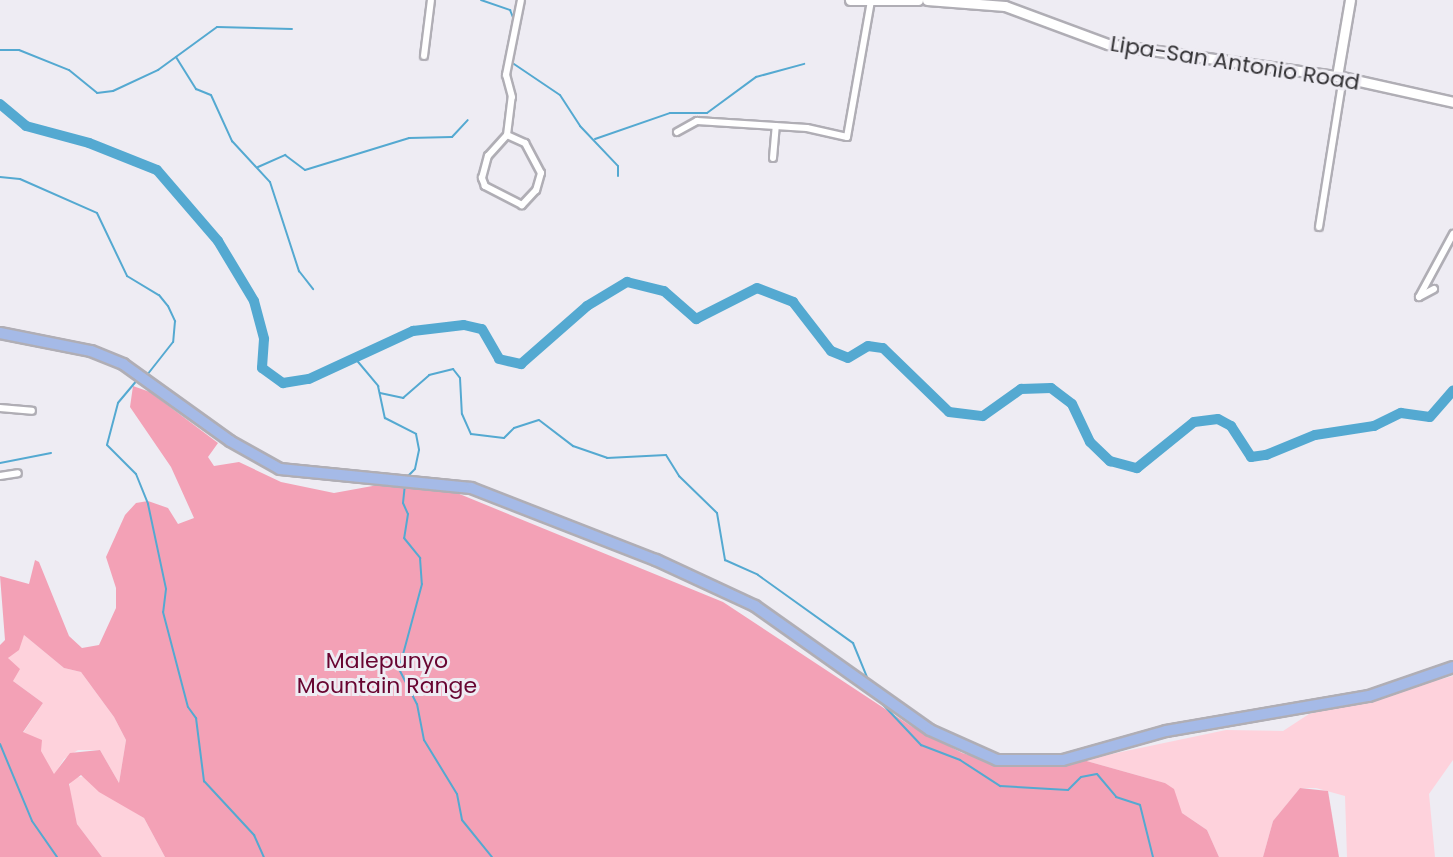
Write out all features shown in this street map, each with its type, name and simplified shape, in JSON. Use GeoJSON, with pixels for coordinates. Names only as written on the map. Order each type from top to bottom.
{"type":"FeatureCollection","features":[{"type":"Feature","properties":{"kind":"main road"},"geometry":{"type":"LineString","coordinates":[[850,0],[918,0]]}},
{"type":"Feature","properties":{"kind":"main road","name":"Lipa-San Antonio Road"},"geometry":{"type":"LineString","coordinates":[[927,0],[1005,6],[1089,39],[1128,48],[1340,76],[1453,102]]}},
{"type":"Feature","properties":{"kind":"main road"},"geometry":{"type":"LineString","coordinates":[[1340,76],[1350,0]]}},
{"type":"Feature","properties":{"kind":"main road"},"geometry":{"type":"LineString","coordinates":[[0,333],[91,351],[123,364],[230,441],[280,469],[429,482],[517,503],[755,606],[930,730],[997,760],[1063,760],[1166,731],[1369,696],[1453,667]]}},
{"type":"Feature","properties":{"kind":"street"},"geometry":{"type":"LineString","coordinates":[[424,56],[431,0]]}},
{"type":"Feature","properties":{"kind":"street"},"geometry":{"type":"LineString","coordinates":[[507,135],[525,143],[541,173],[536,190],[522,205],[485,186],[482,178],[488,156],[507,135],[512,97],[506,75],[521,0]]}},
{"type":"Feature","properties":{"kind":"street"},"geometry":{"type":"LineString","coordinates":[[677,132],[697,121],[776,126],[847,137],[871,1]]}},
{"type":"Feature","properties":{"kind":"street"},"geometry":{"type":"LineString","coordinates":[[1319,227],[1340,76]]}},
{"type":"Feature","properties":{"kind":"street"},"geometry":{"type":"LineString","coordinates":[[773,158],[776,126]]}},
{"type":"Feature","properties":{"kind":"street"},"geometry":{"type":"LineString","coordinates":[[1434,289],[1419,297],[1453,234]]}},
{"type":"Feature","properties":{"kind":"street"},"geometry":{"type":"LineString","coordinates":[[0,408],[32,411]]}},
{"type":"Feature","properties":{"kind":"street"},"geometry":{"type":"LineString","coordinates":[[0,476],[18,473]]}},
{"type":"Feature","properties":{"kind":"shaded area"},"geometry":{"type":"Polygon","coordinates":[[[24,635],[64,668],[81,672],[114,717],[126,740],[119,783],[100,750],[78,750],[64,759],[54,775],[31,737],[23,733],[43,703],[13,681],[8,658],[24,635]]]}},
{"type":"Feature","properties":{"kind":"shaded area"},"geometry":{"type":"Polygon","coordinates":[[[1453,676],[1453,760],[1429,794],[1435,857],[1347,857],[1345,796],[1316,788],[1300,788],[1273,821],[1263,857],[1219,857],[1207,830],[1182,813],[1165,783],[1083,760],[1226,730],[1283,731],[1309,714],[1453,676]]]}},
{"type":"Feature","properties":{"kind":"shaded area"},"geometry":{"type":"Polygon","coordinates":[[[86,776],[93,786],[144,818],[165,857],[102,857],[77,824],[69,787],[72,778],[86,776]]]}},
{"type":"Feature","properties":{"kind":"green space","name":"Malepunyo Mountain Range"},"geometry":{"type":"Polygon","coordinates":[[[133,386],[150,392],[218,443],[208,457],[214,466],[239,462],[281,482],[334,493],[378,485],[457,493],[723,602],[911,726],[962,753],[1009,767],[1083,760],[1165,783],[1174,789],[1182,813],[1207,830],[1219,857],[165,857],[144,818],[99,792],[81,775],[69,784],[77,824],[102,857],[0,857],[0,645],[5,640],[0,576],[29,584],[35,560],[39,562],[69,636],[82,648],[99,645],[116,608],[116,588],[106,557],[125,515],[136,503],[148,501],[168,508],[178,524],[194,518],[171,467],[130,407],[133,386]],[[24,635],[19,650],[8,658],[20,669],[13,681],[43,703],[23,732],[42,740],[41,751],[54,774],[70,753],[100,750],[119,783],[126,740],[114,717],[81,672],[64,668],[24,635]]]}},
{"type":"Feature","properties":{"kind":"green space"},"geometry":{"type":"Polygon","coordinates":[[[1300,788],[1328,791],[1339,857],[1263,857],[1273,821],[1300,788]]]}},
{"type":"Feature","properties":{"kind":"waterway"},"geometry":{"type":"LineString","coordinates":[[481,0],[510,10],[514,20]]}},
{"type":"Feature","properties":{"kind":"waterway"},"geometry":{"type":"LineString","coordinates":[[0,50],[19,50],[69,70],[97,93],[113,91],[158,70],[217,27],[292,29]]}},
{"type":"Feature","properties":{"kind":"waterway"},"geometry":{"type":"LineString","coordinates":[[176,57],[196,89],[211,95],[232,141],[270,182],[299,271],[313,289]]}},
{"type":"Feature","properties":{"kind":"waterway"},"geometry":{"type":"LineString","coordinates":[[511,62],[560,95],[580,126],[618,166],[618,176]]}},
{"type":"Feature","properties":{"kind":"waterway"},"geometry":{"type":"LineString","coordinates":[[595,139],[670,113],[707,113],[756,77],[804,64]]}},
{"type":"Feature","properties":{"kind":"waterway"},"geometry":{"type":"LineString","coordinates":[[0,104],[26,126],[89,143],[157,170],[218,241],[254,301],[264,339],[262,368],[283,383],[309,379],[413,331],[464,325],[482,329],[499,359],[521,364],[587,306],[627,282],[664,291],[696,319],[757,288],[793,302],[831,351],[848,358],[868,346],[883,348],[949,412],[983,416],[1021,389],[1051,388],[1072,404],[1090,442],[1110,461],[1137,468],[1194,422],[1218,419],[1231,426],[1251,457],[1266,455],[1315,435],[1374,426],[1401,413],[1430,417],[1453,391]]}},
{"type":"Feature","properties":{"kind":"waterway"},"geometry":{"type":"LineString","coordinates":[[258,167],[285,155],[305,170],[409,138],[452,137],[468,120]]}},
{"type":"Feature","properties":{"kind":"waterway"},"geometry":{"type":"LineString","coordinates":[[0,177],[20,179],[97,213],[127,276],[159,295],[168,306],[175,321],[173,342],[147,375]]}},
{"type":"Feature","properties":{"kind":"waterway"},"geometry":{"type":"LineString","coordinates":[[354,357],[378,386],[385,418],[416,434],[419,450],[415,469],[406,478]]}},
{"type":"Feature","properties":{"kind":"waterway"},"geometry":{"type":"LineString","coordinates":[[380,393],[403,398],[429,375],[453,369],[460,378],[462,414],[471,434],[504,438],[514,428],[539,420],[573,446],[607,458],[666,455],[679,476],[717,513],[725,560],[758,575],[853,643],[869,682]]}},
{"type":"Feature","properties":{"kind":"waterway"},"geometry":{"type":"LineString","coordinates":[[138,379],[118,403],[107,445],[136,474],[148,504],[166,589],[163,612],[188,707],[196,718],[204,781],[254,835],[264,857]]}},
{"type":"Feature","properties":{"kind":"waterway"},"geometry":{"type":"LineString","coordinates":[[0,463],[51,453]]}},
{"type":"Feature","properties":{"kind":"waterway"},"geometry":{"type":"LineString","coordinates":[[405,484],[403,503],[408,514],[404,538],[420,558],[422,584],[399,669],[417,704],[424,740],[457,794],[462,820],[492,857]]}},
{"type":"Feature","properties":{"kind":"waterway"},"geometry":{"type":"LineString","coordinates":[[874,695],[921,745],[960,760],[1000,786],[1068,790],[1081,777],[1097,774],[1116,797],[1140,805],[1153,857]]}},
{"type":"Feature","properties":{"kind":"waterway"},"geometry":{"type":"LineString","coordinates":[[0,744],[32,821],[57,857]]}}]}
